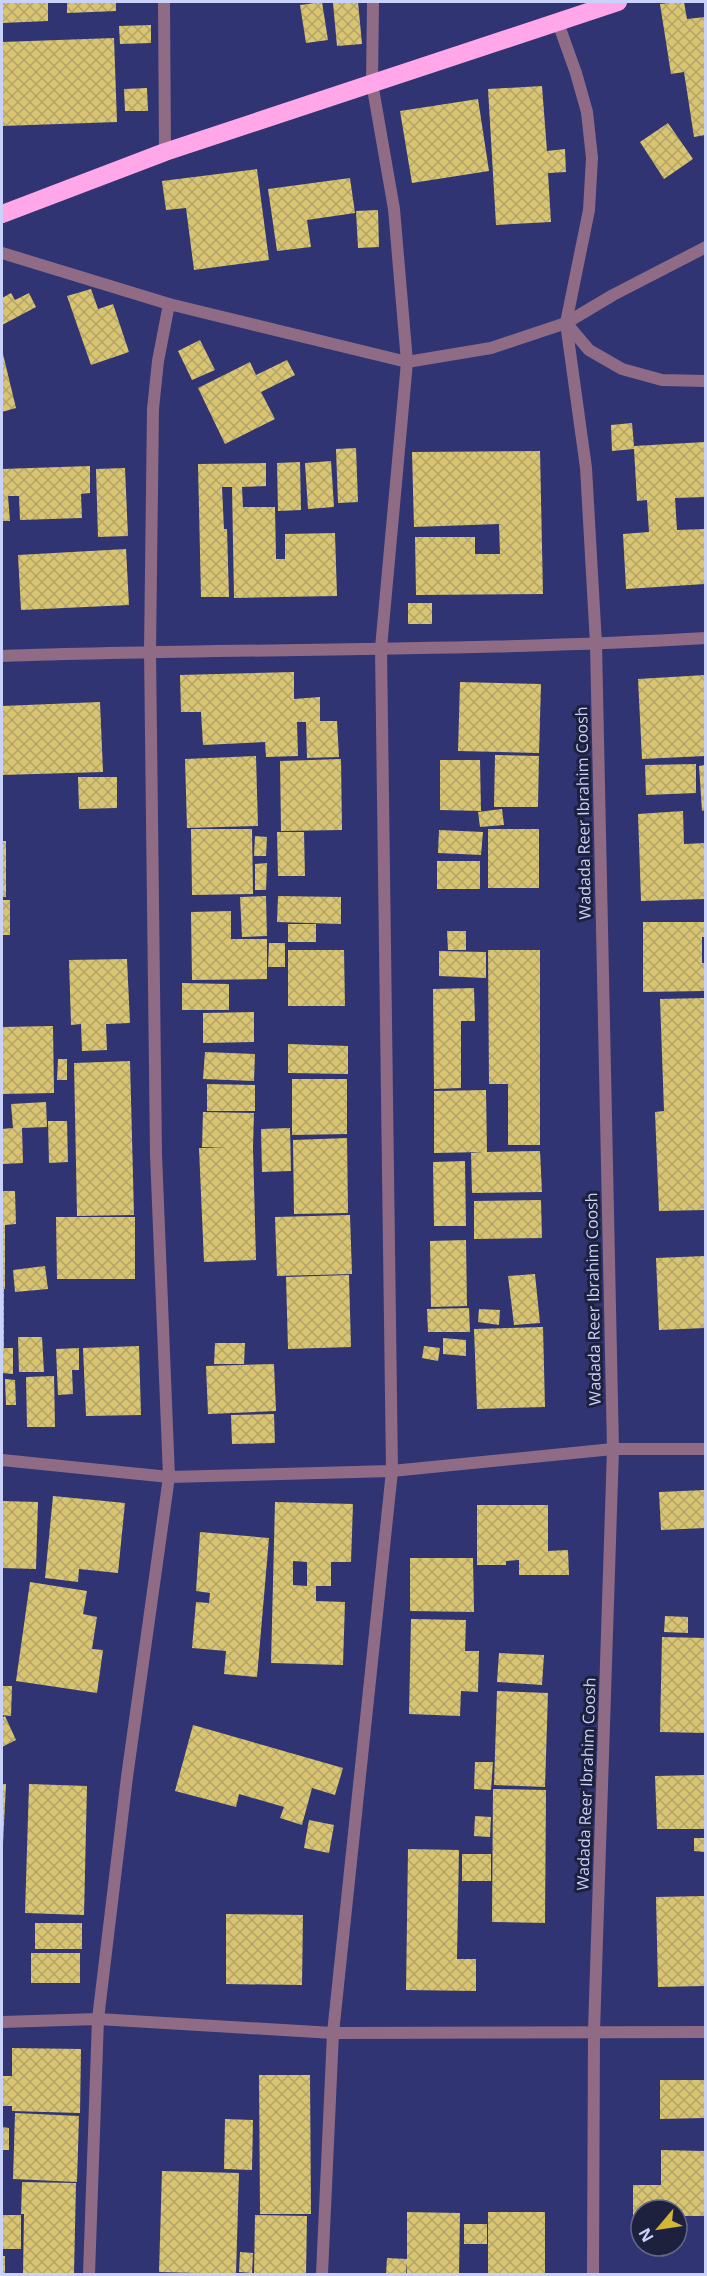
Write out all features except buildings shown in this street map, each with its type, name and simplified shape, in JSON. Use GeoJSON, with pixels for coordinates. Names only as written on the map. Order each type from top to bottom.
{"type":"FeatureCollection","features":[{"type":"Feature","properties":{"kind":"highway"},"geometry":{"type":"LineString","coordinates":[[2,214],[165,152],[557,20],[618,2]]}},
{"type":"Feature","properties":{"kind":"street"},"geometry":{"type":"LineString","coordinates":[[164,2],[165,152]]}},
{"type":"Feature","properties":{"kind":"street"},"geometry":{"type":"LineString","coordinates":[[322,2274],[333,2033],[392,1471],[381,648],[407,362],[394,209],[372,83],[373,2]]}},
{"type":"Feature","properties":{"kind":"street","name":"Wadada Reer Ibrahim Coosh"},"geometry":{"type":"LineString","coordinates":[[557,20],[587,112],[592,158],[589,210],[566,323],[586,468],[596,644],[613,1449],[594,2031],[593,2274]]}},
{"type":"Feature","properties":{"kind":"street"},"geometry":{"type":"LineString","coordinates":[[2,253],[169,304],[407,362],[491,348],[566,323],[705,247]]}},
{"type":"Feature","properties":{"kind":"street"},"geometry":{"type":"LineString","coordinates":[[89,2274],[98,2019],[127,1777],[169,1477],[156,1154],[150,651],[153,409],[158,361],[169,304]]}},
{"type":"Feature","properties":{"kind":"street"},"geometry":{"type":"LineString","coordinates":[[566,323],[589,350],[622,369],[662,380],[705,381]]}},
{"type":"Feature","properties":{"kind":"street"},"geometry":{"type":"LineString","coordinates":[[2,656],[150,651],[596,644],[705,638]]}},
{"type":"Feature","properties":{"kind":"street"},"geometry":{"type":"LineString","coordinates":[[2,1460],[169,1477],[392,1471],[613,1449],[705,1449]]}},
{"type":"Feature","properties":{"kind":"street"},"geometry":{"type":"LineString","coordinates":[[2,2022],[98,2019],[333,2033],[705,2032]]}}]}
